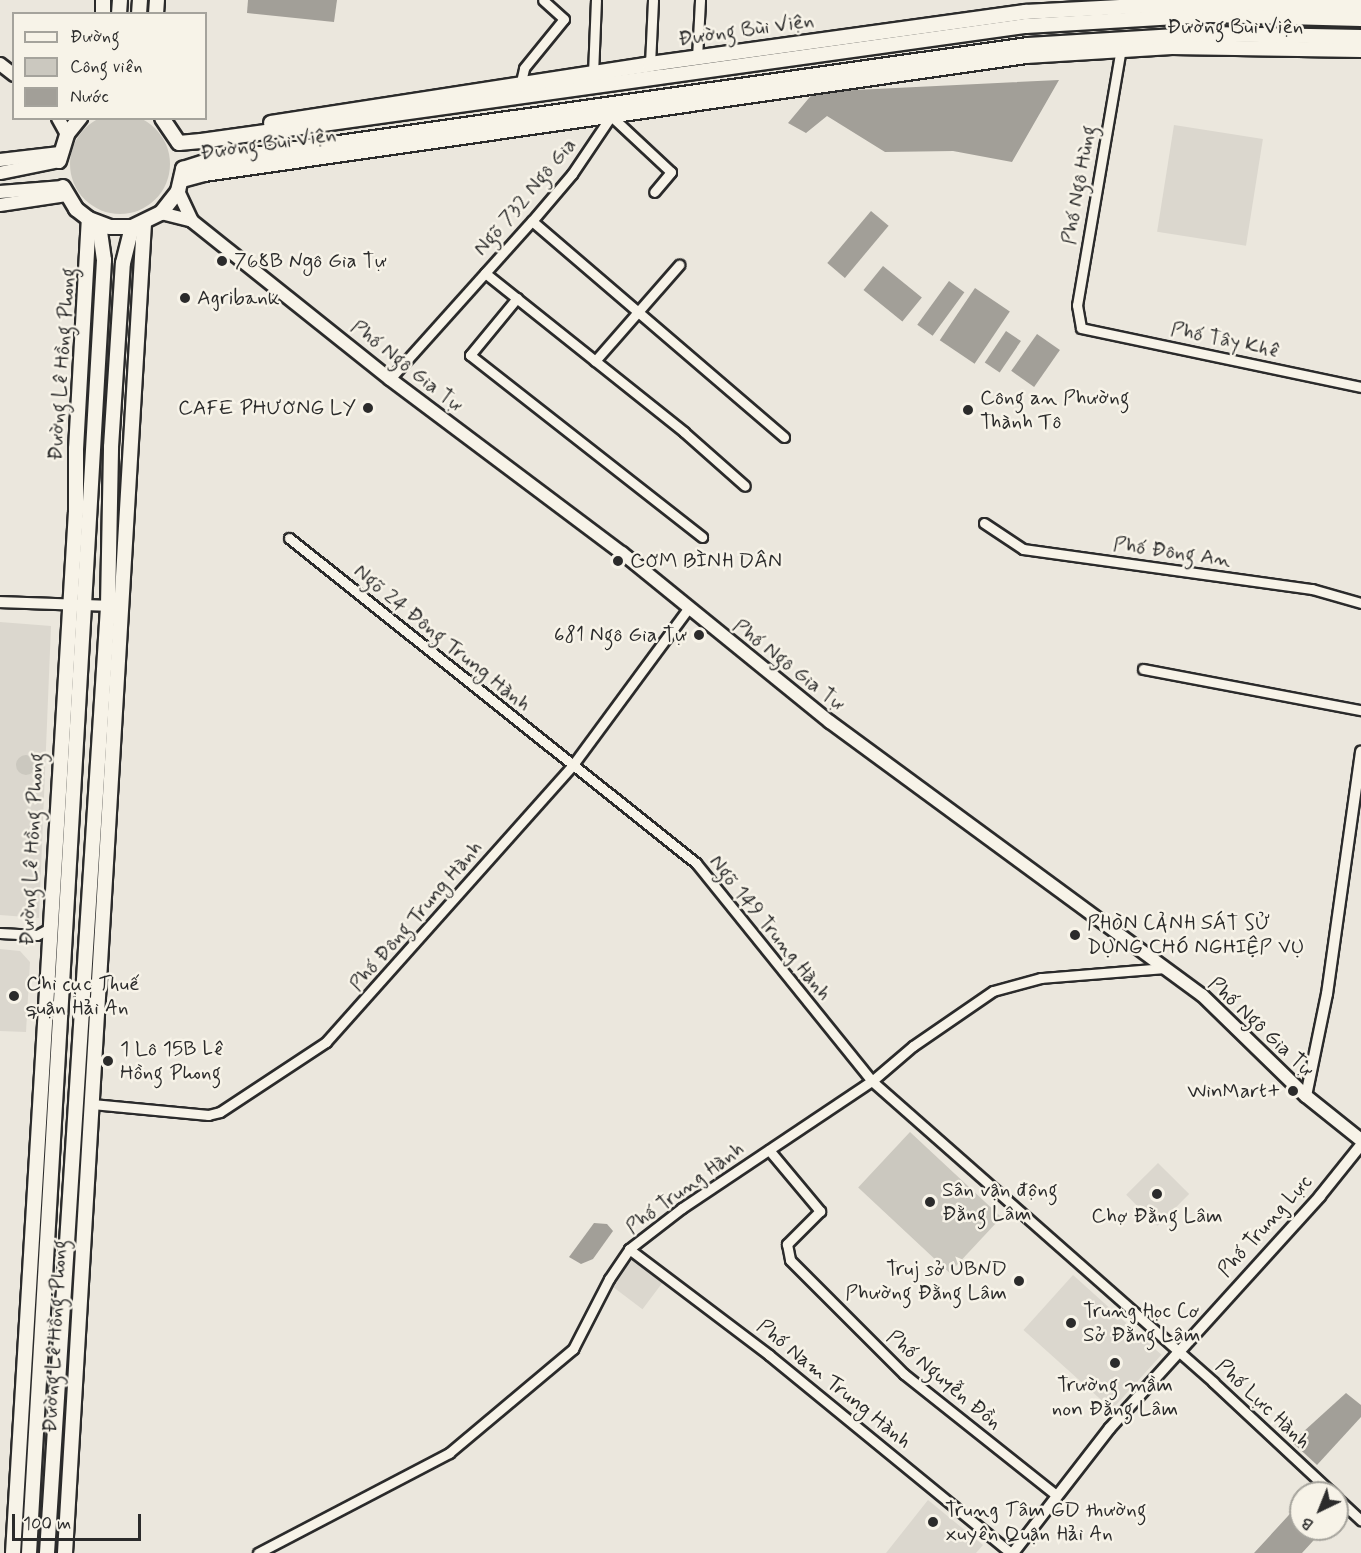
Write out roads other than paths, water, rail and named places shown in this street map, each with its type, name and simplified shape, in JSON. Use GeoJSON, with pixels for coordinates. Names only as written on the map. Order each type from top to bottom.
{"type":"FeatureCollection","features":[{"type":"Feature","properties":{"kind":"main road","name":"Đường Bùi Viện"},"geometry":{"type":"LineString","coordinates":[[177,140],[650,64],[1025,12],[1215,2],[1361,6]]}},
{"type":"Feature","properties":{"kind":"main road","name":"Đường Bùi Viện"},"geometry":{"type":"LineString","coordinates":[[177,140],[1026,26],[1209,15],[1361,19]]}},
{"type":"Feature","properties":{"kind":"main road","name":"Đường Bùi Viện"},"geometry":{"type":"LineString","coordinates":[[181,180],[205,162],[1028,45],[1209,34],[1361,37]]}},
{"type":"Feature","properties":{"kind":"main road","name":"Đường Bùi Viện"},"geometry":{"type":"LineString","coordinates":[[181,180],[204,174],[962,65],[1121,48],[1361,50]]}},
{"type":"Feature","properties":{"kind":"main road"},"geometry":{"type":"LineString","coordinates":[[0,64],[12,73]]}},
{"type":"Feature","properties":{"kind":"main road"},"geometry":{"type":"LineString","coordinates":[[59,120],[67,134]]}},
{"type":"Feature","properties":{"kind":"main road"},"geometry":{"type":"LineString","coordinates":[[59,157],[67,134],[78,120]]}},
{"type":"Feature","properties":{"kind":"main road"},"geometry":{"type":"LineString","coordinates":[[163,120],[177,140]]}},
{"type":"Feature","properties":{"kind":"main road"},"geometry":{"type":"LineString","coordinates":[[0,160],[59,157]]}},
{"type":"Feature","properties":{"kind":"main road"},"geometry":{"type":"LineString","coordinates":[[0,172],[59,157]]}},
{"type":"Feature","properties":{"kind":"main road"},"geometry":{"type":"LineString","coordinates":[[161,213],[192,221],[181,180]]}},
{"type":"Feature","properties":{"kind":"main road"},"geometry":{"type":"LineString","coordinates":[[0,192],[64,191],[94,222],[138,225],[161,213],[181,180]]}},
{"type":"Feature","properties":{"kind":"main road"},"geometry":{"type":"LineString","coordinates":[[0,205],[64,191]]}},
{"type":"Feature","properties":{"kind":"main road","name":"Phố Ngô Gia Tự"},"geometry":{"type":"LineString","coordinates":[[192,221],[390,379],[622,553],[687,610],[963,823],[1202,995],[1305,1096],[1361,1142]]}},
{"type":"Feature","properties":{"kind":"main road","name":"Đường Lê Hồng Phong"},"geometry":{"type":"LineString","coordinates":[[14,1549],[49,931],[94,222]]}},
{"type":"Feature","properties":{"kind":"main road","name":"Đường Lê Hồng Phong"},"geometry":{"type":"LineString","coordinates":[[30,1549],[86,606],[104,260],[94,222]]}},
{"type":"Feature","properties":{"kind":"main road","name":"Đường Lê Hồng Phong"},"geometry":{"type":"LineString","coordinates":[[65,1551],[82,1216],[92,1104],[112,791],[111,447],[122,274],[138,225]]}},
{"type":"Feature","properties":{"kind":"main road","name":"Đường Lê Hồng Phong"},"geometry":{"type":"LineString","coordinates":[[47,1550],[66,1214],[113,606]]}},
{"type":"Feature","properties":{"kind":"main road"},"geometry":{"type":"LineString","coordinates":[[34,1210],[82,1216]]}},
{"type":"Feature","properties":{"kind":"main road"},"geometry":{"type":"LineString","coordinates":[[14,1549],[30,1549]]}},
{"type":"Feature","properties":{"kind":"main road"},"geometry":{"type":"LineString","coordinates":[[47,1550],[65,1551]]}},
{"type":"Feature","properties":{"kind":"street"},"geometry":{"type":"LineString","coordinates":[[520,86],[524,68],[564,19],[543,0]]}},
{"type":"Feature","properties":{"kind":"street"},"geometry":{"type":"LineString","coordinates":[[593,74],[596,0]]}},
{"type":"Feature","properties":{"kind":"street"},"geometry":{"type":"LineString","coordinates":[[650,64],[653,0]]}},
{"type":"Feature","properties":{"kind":"street"},"geometry":{"type":"LineString","coordinates":[[697,58],[700,0]]}},
{"type":"Feature","properties":{"kind":"street","name":"Phố Ngô Hùng"},"geometry":{"type":"LineString","coordinates":[[1081,328],[1077,305],[1121,48]]}},
{"type":"Feature","properties":{"kind":"street"},"geometry":{"type":"LineString","coordinates":[[611,116],[671,172],[654,192]]}},
{"type":"Feature","properties":{"kind":"street","name":"Ngõ 732 Ngô Gia"},"geometry":{"type":"LineString","coordinates":[[390,379],[532,221],[611,116]]}},
{"type":"Feature","properties":{"kind":"street"},"geometry":{"type":"LineString","coordinates":[[532,221],[784,437]]}},
{"type":"Feature","properties":{"kind":"street"},"geometry":{"type":"LineString","coordinates":[[595,361],[679,265]]}},
{"type":"Feature","properties":{"kind":"street"},"geometry":{"type":"LineString","coordinates":[[485,273],[745,486]]}},
{"type":"Feature","properties":{"kind":"street"},"geometry":{"type":"LineString","coordinates":[[517,298],[470,355],[702,537]]}},
{"type":"Feature","properties":{"kind":"street","name":"Phố Tây Khê"},"geometry":{"type":"LineString","coordinates":[[1081,328],[1361,387]]}},
{"type":"Feature","properties":{"kind":"street","name":"Phố Đông An"},"geometry":{"type":"LineString","coordinates":[[984,524],[1023,549],[1312,589],[1361,603]]}},
{"type":"Feature","properties":{"kind":"street","name":"Ngõ 24 Đông Trung Hành"},"geometry":{"type":"LineString","coordinates":[[289,538],[572,766]]}},
{"type":"Feature","properties":{"kind":"street"},"geometry":{"type":"LineString","coordinates":[[0,602],[113,606]]}},
{"type":"Feature","properties":{"kind":"street","name":"Phố Đông Trung Hành"},"geometry":{"type":"LineString","coordinates":[[92,1104],[214,1114],[326,1042],[572,766],[687,610]]}},
{"type":"Feature","properties":{"kind":"street"},"geometry":{"type":"LineString","coordinates":[[1143,669],[1361,710]]}},
{"type":"Feature","properties":{"kind":"street"},"geometry":{"type":"LineString","coordinates":[[1305,1096],[1326,994],[1361,751]]}},
{"type":"Feature","properties":{"kind":"street","name":"Ngõ 149 Trung Hành"},"geometry":{"type":"LineString","coordinates":[[572,766],[696,863],[872,1081]]}},
{"type":"Feature","properties":{"kind":"street"},"geometry":{"type":"LineString","coordinates":[[0,933],[37,934],[49,931],[67,908]]}},
{"type":"Feature","properties":{"kind":"street","name":"Phố Trung Hành"},"geometry":{"type":"LineString","coordinates":[[258,1553],[449,1453],[573,1349],[609,1279],[629,1249],[682,1208],[872,1081],[913,1046],[993,991],[1041,978],[1164,968]]}},
{"type":"Feature","properties":{"kind":"street","name":"Phố Lực Hành"},"geometry":{"type":"LineString","coordinates":[[872,1081],[1178,1351],[1319,1481]]}},
{"type":"Feature","properties":{"kind":"street","name":"Phố Trung Lực"},"geometry":{"type":"LineString","coordinates":[[1012,1553],[1056,1495],[1178,1351],[1320,1196],[1361,1142]]}},
{"type":"Feature","properties":{"kind":"street","name":"Phố Nguyễn Đồn"},"geometry":{"type":"LineString","coordinates":[[769,1150],[820,1211],[787,1244],[790,1260],[904,1374],[1056,1495]]}},
{"type":"Feature","properties":{"kind":"street","name":"Phố Nam Trung Hành"},"geometry":{"type":"LineString","coordinates":[[629,1249],[770,1355],[1012,1553]]}},
{"type":"Feature","properties":{"kind":"street"},"geometry":{"type":"LineString","coordinates":[[1349,1509],[1361,1520]]}},
{"type":"Feature","properties":{"kind":"water"},"geometry":{"type":"Polygon","coordinates":[[[248,0],[337,0],[334,22],[247,13],[248,0]]]}},
{"type":"Feature","properties":{"kind":"water"},"geometry":{"type":"Polygon","coordinates":[[[1059,80],[1012,162],[953,151],[885,152],[827,116],[806,133],[788,123],[814,92],[1059,80]]]}},
{"type":"Feature","properties":{"kind":"water"},"geometry":{"type":"Polygon","coordinates":[[[871,211],[889,226],[845,278],[827,263],[871,211]]]}},
{"type":"Feature","properties":{"kind":"water"},"geometry":{"type":"Polygon","coordinates":[[[883,266],[922,297],[902,322],[863,290],[883,266]]]}},
{"type":"Feature","properties":{"kind":"water"},"geometry":{"type":"Polygon","coordinates":[[[949,281],[964,292],[933,336],[917,325],[949,281]]]}},
{"type":"Feature","properties":{"kind":"water"},"geometry":{"type":"Polygon","coordinates":[[[975,288],[1010,311],[975,364],[940,340],[975,288]]]}},
{"type":"Feature","properties":{"kind":"water"},"geometry":{"type":"Polygon","coordinates":[[[1006,331],[1021,341],[1000,373],[985,363],[1006,331]]]}},
{"type":"Feature","properties":{"kind":"water"},"geometry":{"type":"Polygon","coordinates":[[[1037,334],[1060,350],[1034,387],[1011,371],[1037,334]]]}},
{"type":"Feature","properties":{"kind":"water"},"geometry":{"type":"Polygon","coordinates":[[[594,1223],[607,1224],[613,1231],[593,1259],[581,1264],[569,1257],[594,1223]]]}},
{"type":"Feature","properties":{"kind":"water"},"geometry":{"type":"Polygon","coordinates":[[[1346,1393],[1361,1405],[1361,1417],[1317,1465],[1292,1442],[1346,1393]]]}},
{"type":"Feature","properties":{"kind":"water"},"geometry":{"type":"Polygon","coordinates":[[[1289,1515],[1289,1541],[1313,1541],[1302,1553],[1254,1553],[1289,1515]]]}},
{"type":"Feature","properties":{"kind":"place","name":"768B Ngô Gia Tự"},"geometry":{"type":"Point","coordinates":[222,261]}},
{"type":"Feature","properties":{"kind":"place","name":"Agribank"},"geometry":{"type":"Point","coordinates":[185,298]}},
{"type":"Feature","properties":{"kind":"place","name":"CAFE PHƯƠNG LY"},"geometry":{"type":"Point","coordinates":[368,408]}},
{"type":"Feature","properties":{"kind":"place","name":"Công an Phường Thành Tô"},"geometry":{"type":"Point","coordinates":[968,410]}},
{"type":"Feature","properties":{"kind":"place","name":"CƠM BÌNH DÂN"},"geometry":{"type":"Point","coordinates":[618,561]}},
{"type":"Feature","properties":{"kind":"place","name":"681 Ngô Gia Tự"},"geometry":{"type":"Point","coordinates":[699,635]}},
{"type":"Feature","properties":{"kind":"place","name":"PHÒN CẢNH SÁT SỬ DỤNG CHÓ NGHIỆP VỤ"},"geometry":{"type":"Point","coordinates":[1075,935]}},
{"type":"Feature","properties":{"kind":"place","name":"Chi cục Thuế quận Hải An"},"geometry":{"type":"Point","coordinates":[14,996]}},
{"type":"Feature","properties":{"kind":"place","name":"1 Lô 15B Lê Hồng Phong"},"geometry":{"type":"Point","coordinates":[108,1061]}},
{"type":"Feature","properties":{"kind":"place","name":"WinMart+"},"geometry":{"type":"Point","coordinates":[1293,1091]}},
{"type":"Feature","properties":{"kind":"place","name":"Chợ Đằng Lâm"},"geometry":{"type":"Point","coordinates":[1157,1194]}},
{"type":"Feature","properties":{"kind":"place","name":"Sân vận động Đằng Lâm"},"geometry":{"type":"Point","coordinates":[930,1202]}},
{"type":"Feature","properties":{"kind":"place","name":"Truj sở UBND Phường Đằng Lâm"},"geometry":{"type":"Point","coordinates":[1019,1281]}},
{"type":"Feature","properties":{"kind":"place","name":"Trung Học Cơ Sở Đằng Lâm"},"geometry":{"type":"Point","coordinates":[1071,1323]}},
{"type":"Feature","properties":{"kind":"place","name":"Trường mầm non Đằng Lâm"},"geometry":{"type":"Point","coordinates":[1115,1363]}},
{"type":"Feature","properties":{"kind":"place","name":"Trung Tâm GD thường xuyên Quận Hải An"},"geometry":{"type":"Point","coordinates":[933,1522]}}]}
